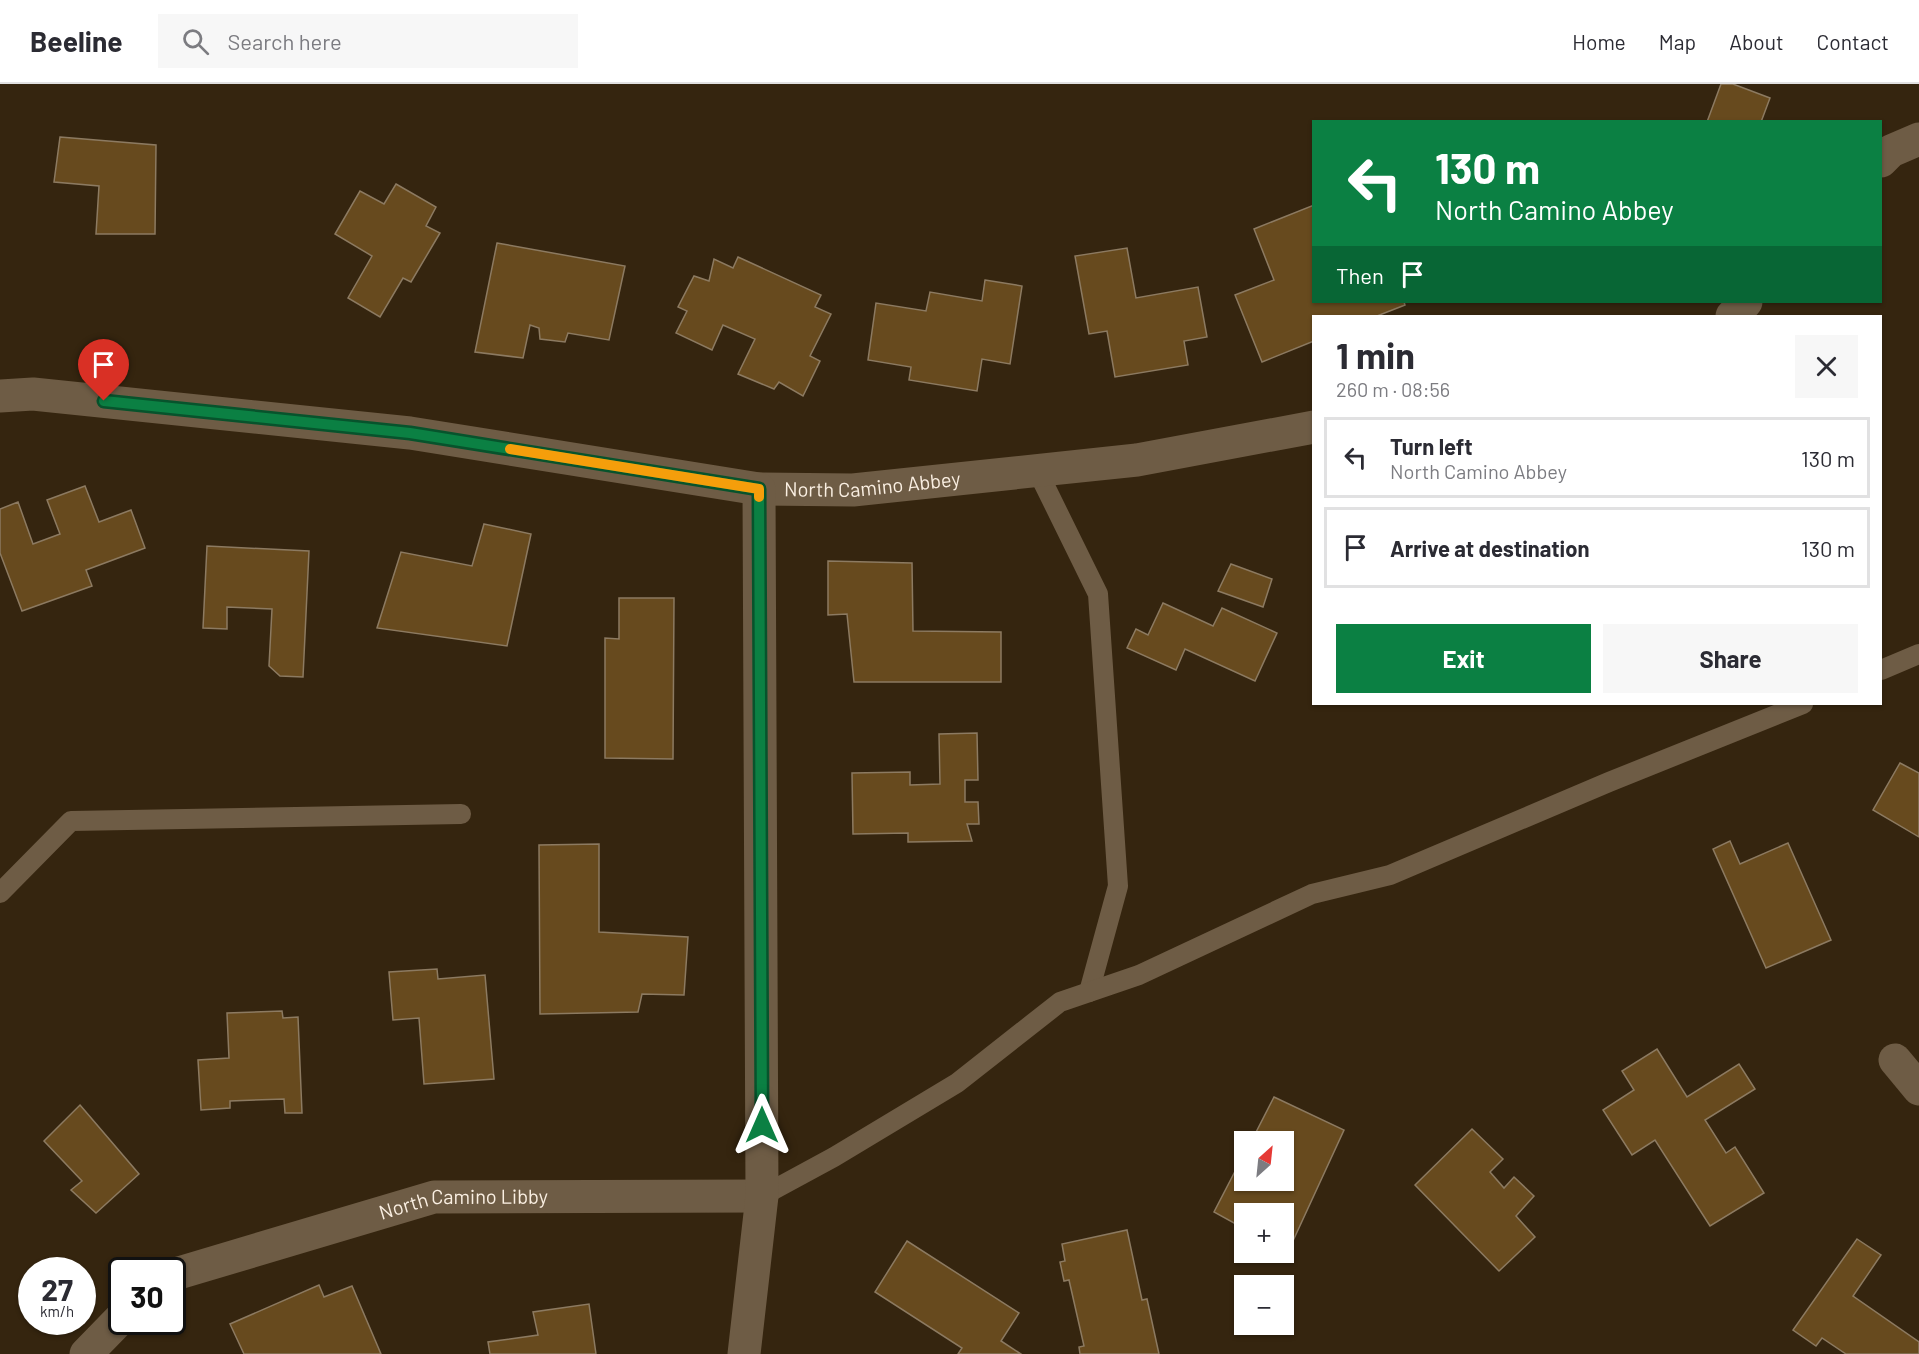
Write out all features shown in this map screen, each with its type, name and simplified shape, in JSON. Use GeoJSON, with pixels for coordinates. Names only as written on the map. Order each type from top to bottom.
{"type":"FeatureCollection","features":[{"type":"Feature","properties":{"kind":"street"},"geometry":{"type":"LineString","coordinates":[[1882,160],[1890,151],[1919,139]]}},
{"type":"Feature","properties":{"kind":"street"},"geometry":{"type":"LineString","coordinates":[[1733,315],[1745,303]]}},
{"type":"Feature","properties":{"kind":"street","name":"North Camino Abbey"},"geometry":{"type":"LineString","coordinates":[[0,396],[33,394],[410,433],[759,489],[853,490],[1137,460],[1312,427]]}},
{"type":"Feature","properties":{"kind":"street"},"geometry":{"type":"LineString","coordinates":[[744,1354],[762,1196],[759,489]]}},
{"type":"Feature","properties":{"kind":"street"},"geometry":{"type":"LineString","coordinates":[[1895,1060],[1919,1089]]}},
{"type":"Feature","properties":{"kind":"street","name":"North Camino Libby"},"geometry":{"type":"LineString","coordinates":[[186,1271],[434,1197],[762,1196]]}},
{"type":"Feature","properties":{"kind":"street"},"geometry":{"type":"LineString","coordinates":[[86,1354],[108,1331]]}},
{"type":"Feature","properties":{"kind":"lane"},"geometry":{"type":"LineString","coordinates":[[1038,470],[1098,594],[1119,886],[1089,992]]}},
{"type":"Feature","properties":{"kind":"lane"},"geometry":{"type":"LineString","coordinates":[[1882,670],[1919,654]]}},
{"type":"Feature","properties":{"kind":"lane"},"geometry":{"type":"LineString","coordinates":[[762,1196],[834,1157],[957,1083],[1060,1002],[1139,975],[1312,894],[1390,875],[1801,705]]}},
{"type":"Feature","properties":{"kind":"lane"},"geometry":{"type":"LineString","coordinates":[[0,892],[71,821],[461,814]]}},
{"type":"Feature","properties":{"kind":"building"},"geometry":{"type":"Polygon","coordinates":[[[1721,84],[1733,84],[1770,98],[1762,120],[1708,120],[1721,84]]]}},
{"type":"Feature","properties":{"kind":"building"},"geometry":{"type":"Polygon","coordinates":[[[60,137],[156,145],[155,234],[96,234],[99,186],[54,182],[60,137]]]}},
{"type":"Feature","properties":{"kind":"building"},"geometry":{"type":"Polygon","coordinates":[[[396,184],[436,207],[426,226],[440,233],[411,282],[403,278],[380,317],[348,298],[372,256],[335,234],[360,191],[384,204],[396,184]]]}},
{"type":"Feature","properties":{"kind":"building"},"geometry":{"type":"Polygon","coordinates":[[[1312,206],[1312,303],[1404,303],[1405,305],[1380,315],[1312,315],[1312,342],[1262,362],[1235,295],[1274,280],[1254,229],[1312,206]]]}},
{"type":"Feature","properties":{"kind":"building"},"geometry":{"type":"Polygon","coordinates":[[[497,243],[625,266],[609,340],[568,333],[565,342],[540,339],[539,328],[530,325],[523,358],[475,352],[497,243]]]}},
{"type":"Feature","properties":{"kind":"building"},"geometry":{"type":"Polygon","coordinates":[[[1127,248],[1136,298],[1198,287],[1207,337],[1184,341],[1188,365],[1115,377],[1107,331],[1089,334],[1075,256],[1127,248]]]}},
{"type":"Feature","properties":{"kind":"building"},"geometry":{"type":"Polygon","coordinates":[[[738,257],[821,295],[815,307],[831,314],[810,356],[820,361],[803,396],[779,382],[774,389],[738,374],[755,339],[723,325],[712,350],[676,333],[687,311],[678,307],[694,276],[709,281],[714,259],[733,268],[738,257]]]}},
{"type":"Feature","properties":{"kind":"building"},"geometry":{"type":"Polygon","coordinates":[[[985,280],[1022,286],[1010,364],[982,359],[977,391],[909,380],[911,367],[868,360],[876,303],[926,311],[930,292],[982,301],[985,280]]]}},
{"type":"Feature","properties":{"kind":"building"},"geometry":{"type":"Polygon","coordinates":[[[85,486],[99,522],[131,510],[145,548],[86,570],[92,586],[22,611],[0,553],[0,509],[18,502],[33,544],[60,534],[47,500],[85,486]]]}},
{"type":"Feature","properties":{"kind":"building"},"geometry":{"type":"Polygon","coordinates":[[[484,524],[531,534],[507,646],[377,628],[401,552],[472,566],[484,524]]]}},
{"type":"Feature","properties":{"kind":"building"},"geometry":{"type":"Polygon","coordinates":[[[207,546],[309,551],[303,677],[280,676],[269,666],[272,609],[227,607],[227,629],[203,628],[207,546]]]}},
{"type":"Feature","properties":{"kind":"building"},"geometry":{"type":"Polygon","coordinates":[[[828,561],[912,563],[913,631],[1001,632],[1001,682],[854,682],[847,614],[828,615],[828,561]]]}},
{"type":"Feature","properties":{"kind":"building"},"geometry":{"type":"Polygon","coordinates":[[[1231,564],[1272,579],[1263,607],[1218,591],[1231,564]]]}},
{"type":"Feature","properties":{"kind":"building"},"geometry":{"type":"Polygon","coordinates":[[[619,598],[674,598],[673,759],[605,758],[605,638],[619,639],[619,598]]]}},
{"type":"Feature","properties":{"kind":"building"},"geometry":{"type":"Polygon","coordinates":[[[1163,603],[1213,626],[1222,608],[1277,633],[1255,681],[1185,649],[1176,670],[1127,648],[1136,629],[1148,635],[1163,603]]]}},
{"type":"Feature","properties":{"kind":"building"},"geometry":{"type":"Polygon","coordinates":[[[977,733],[978,780],[965,780],[965,802],[978,802],[979,824],[967,824],[972,841],[908,842],[908,833],[853,834],[852,773],[910,772],[910,785],[940,784],[939,734],[977,733]]]}},
{"type":"Feature","properties":{"kind":"building"},"geometry":{"type":"Polygon","coordinates":[[[1900,763],[1919,773],[1919,837],[1873,810],[1900,763]]]}},
{"type":"Feature","properties":{"kind":"building"},"geometry":{"type":"Polygon","coordinates":[[[1730,841],[1740,864],[1788,843],[1831,940],[1766,968],[1713,849],[1730,841]]]}},
{"type":"Feature","properties":{"kind":"building"},"geometry":{"type":"Polygon","coordinates":[[[599,844],[599,932],[688,937],[684,995],[642,994],[638,1012],[540,1014],[539,845],[599,844]]]}},
{"type":"Feature","properties":{"kind":"building"},"geometry":{"type":"Polygon","coordinates":[[[437,969],[438,979],[485,975],[494,1079],[424,1084],[419,1018],[393,1020],[389,972],[437,969]]]}},
{"type":"Feature","properties":{"kind":"building"},"geometry":{"type":"Polygon","coordinates":[[[282,1011],[283,1018],[298,1017],[302,1113],[285,1113],[284,1099],[230,1101],[230,1108],[201,1110],[198,1060],[229,1058],[227,1013],[282,1011]]]}},
{"type":"Feature","properties":{"kind":"building"},"geometry":{"type":"Polygon","coordinates":[[[1657,1049],[1687,1097],[1739,1064],[1755,1089],[1705,1120],[1726,1153],[1735,1147],[1764,1193],[1710,1226],[1655,1140],[1632,1155],[1603,1110],[1634,1090],[1622,1071],[1657,1049]]]}},
{"type":"Feature","properties":{"kind":"building"},"geometry":{"type":"Polygon","coordinates":[[[1274,1097],[1344,1130],[1294,1239],[1294,1203],[1234,1203],[1234,1223],[1214,1212],[1234,1173],[1234,1191],[1294,1191],[1294,1131],[1257,1131],[1274,1097]]]}},
{"type":"Feature","properties":{"kind":"building"},"geometry":{"type":"Polygon","coordinates":[[[80,1105],[139,1174],[96,1213],[71,1190],[82,1181],[44,1141],[80,1105]]]}},
{"type":"Feature","properties":{"kind":"building"},"geometry":{"type":"Polygon","coordinates":[[[1472,1129],[1503,1159],[1490,1172],[1504,1188],[1514,1177],[1534,1196],[1516,1216],[1535,1237],[1499,1271],[1415,1185],[1472,1129]]]}},
{"type":"Feature","properties":{"kind":"building"},"geometry":{"type":"Polygon","coordinates":[[[1127,1230],[1142,1300],[1147,1299],[1159,1354],[1080,1354],[1079,1347],[1084,1346],[1069,1280],[1064,1281],[1060,1262],[1065,1261],[1062,1244],[1127,1230]]]}},
{"type":"Feature","properties":{"kind":"building"},"geometry":{"type":"Polygon","coordinates":[[[1857,1239],[1881,1255],[1853,1296],[1919,1342],[1919,1354],[1846,1354],[1822,1338],[1816,1346],[1793,1330],[1857,1239]]]}},
{"type":"Feature","properties":{"kind":"building"},"geometry":{"type":"Polygon","coordinates":[[[907,1241],[1019,1313],[1001,1341],[1021,1354],[958,1354],[962,1348],[875,1292],[907,1241]]]}},
{"type":"Feature","properties":{"kind":"building"},"geometry":{"type":"Polygon","coordinates":[[[319,1285],[324,1297],[352,1286],[381,1354],[244,1354],[230,1324],[319,1285]]]}},
{"type":"Feature","properties":{"kind":"building"},"geometry":{"type":"Polygon","coordinates":[[[589,1304],[596,1354],[490,1354],[488,1342],[538,1335],[533,1312],[589,1304]]]}},
{"type":"Feature","properties":{"kind":"slow traffic"},"geometry":{"type":"LineString","coordinates":[[510,449],[759,489],[759,497]]}},
{"type":"Feature","properties":{"kind":"route"},"geometry":{"type":"LineString","coordinates":[[104,401],[410,433],[759,489],[762,1125]]}}]}
